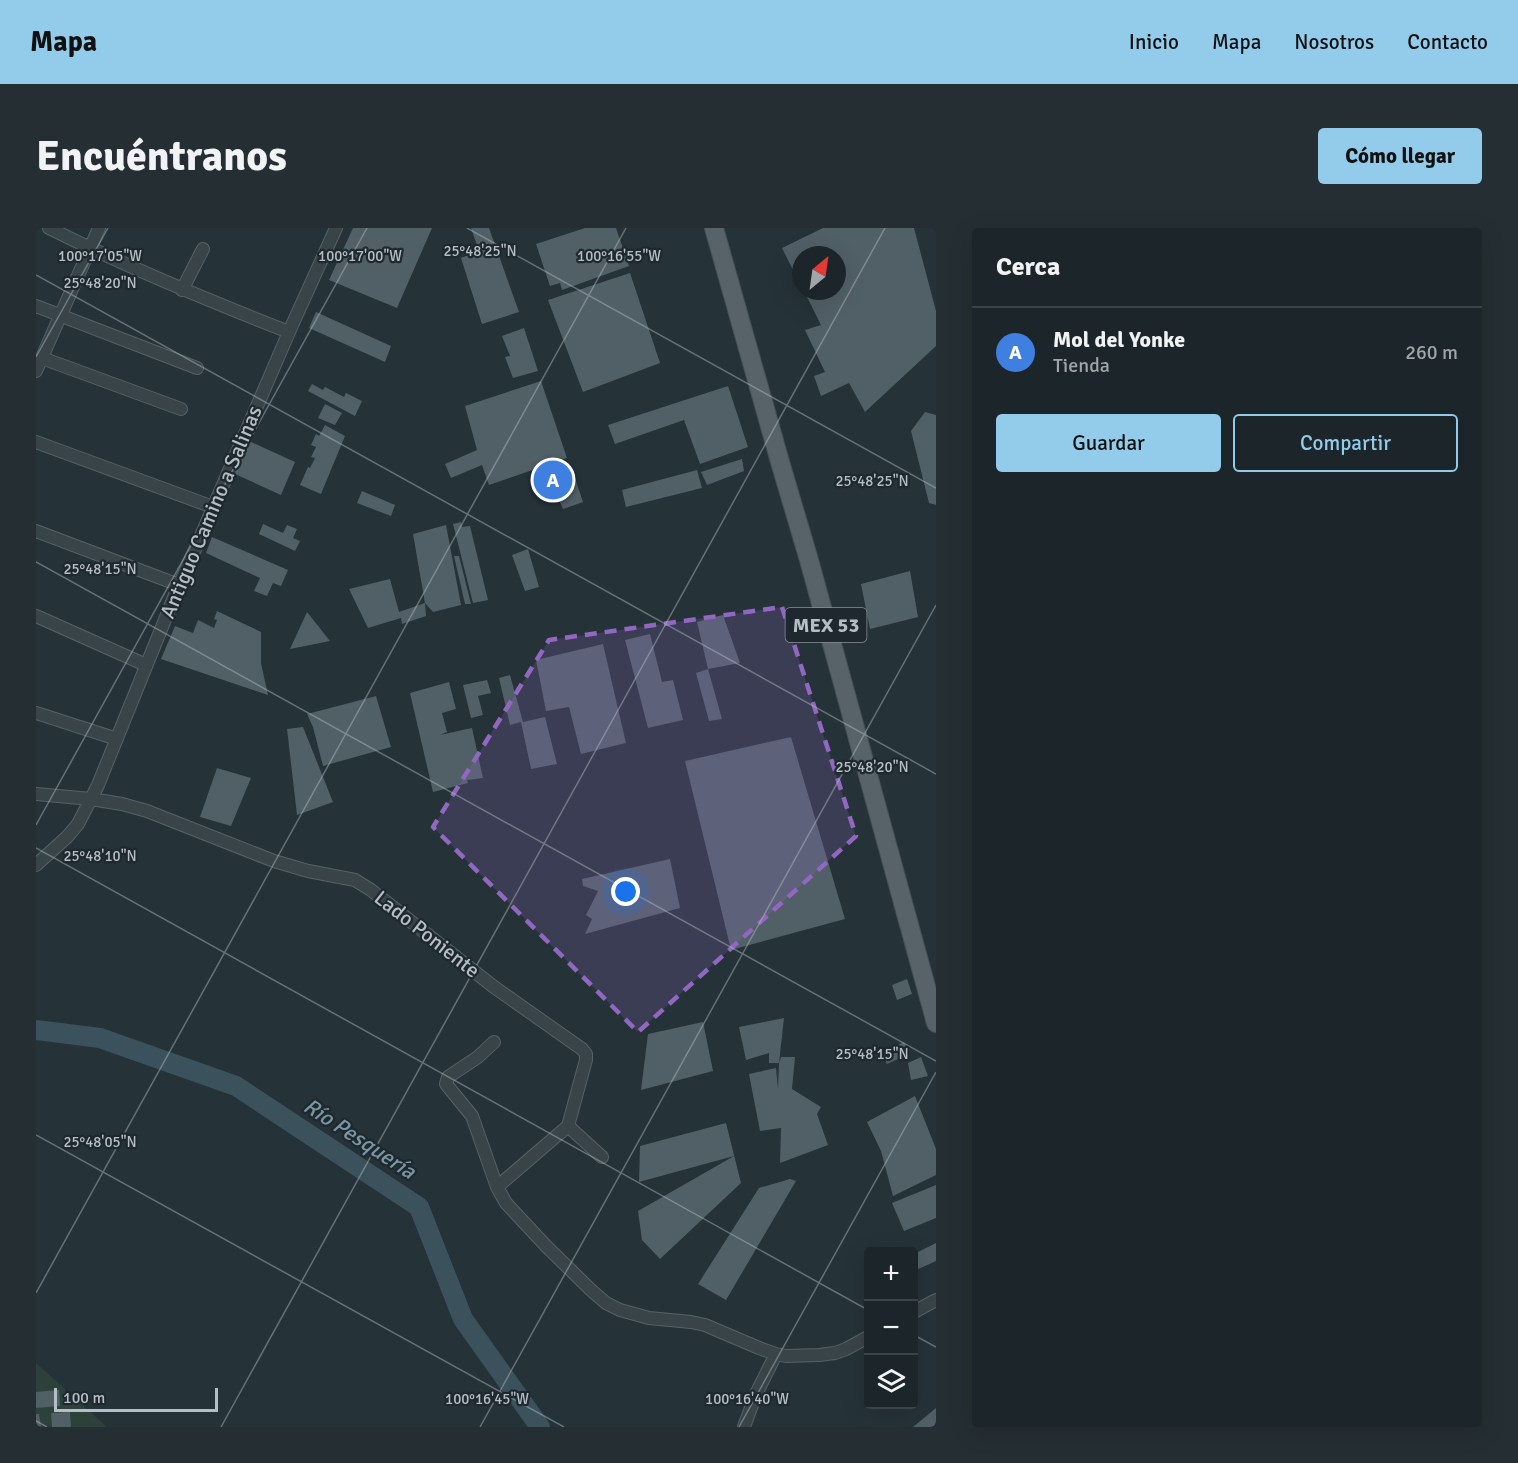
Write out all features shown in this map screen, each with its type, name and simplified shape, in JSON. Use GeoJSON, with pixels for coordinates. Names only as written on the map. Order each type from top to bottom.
{"type":"FeatureCollection","features":[{"type":"Feature","properties":{"kind":"main road","name":"MEX 53"},"geometry":{"type":"LineString","coordinates":[[714,228],[809,560],[936,1023]]}},
{"type":"Feature","properties":{"kind":"street"},"geometry":{"type":"LineString","coordinates":[[49,228],[182,290],[289,333]]}},
{"type":"Feature","properties":{"kind":"street"},"geometry":{"type":"LineString","coordinates":[[36,371],[99,228]]}},
{"type":"Feature","properties":{"kind":"street","name":"Antiguo Camino a Salinas"},"geometry":{"type":"LineString","coordinates":[[36,865],[78,824],[91,799],[178,585],[194,554],[336,228]]}},
{"type":"Feature","properties":{"kind":"street"},"geometry":{"type":"LineString","coordinates":[[182,290],[203,249]]}},
{"type":"Feature","properties":{"kind":"street"},"geometry":{"type":"LineString","coordinates":[[36,306],[197,368]]}},
{"type":"Feature","properties":{"kind":"street"},"geometry":{"type":"LineString","coordinates":[[42,358],[181,409]]}},
{"type":"Feature","properties":{"kind":"street"},"geometry":{"type":"LineString","coordinates":[[36,442],[213,507]]}},
{"type":"Feature","properties":{"kind":"street"},"geometry":{"type":"LineString","coordinates":[[36,531],[178,585]]}},
{"type":"Feature","properties":{"kind":"street"},"geometry":{"type":"LineString","coordinates":[[36,616],[146,665]]}},
{"type":"Feature","properties":{"kind":"street"},"geometry":{"type":"LineString","coordinates":[[36,713],[117,739]]}},
{"type":"Feature","properties":{"kind":"street"},"geometry":{"type":"LineString","coordinates":[[36,794],[91,799]]}},
{"type":"Feature","properties":{"kind":"street","name":"Lado Poniente"},"geometry":{"type":"LineString","coordinates":[[91,799],[147,811],[274,861],[308,871],[355,880],[362,884],[494,987],[584,1051],[586,1060],[568,1126]]}},
{"type":"Feature","properties":{"kind":"street"},"geometry":{"type":"LineString","coordinates":[[494,1042],[478,1057],[448,1077],[446,1084],[472,1116],[497,1187],[506,1203],[592,1292],[606,1303],[626,1312],[649,1318],[705,1325],[776,1354],[808,1356],[835,1353],[864,1339]]}},
{"type":"Feature","properties":{"kind":"street"},"geometry":{"type":"LineString","coordinates":[[497,1187],[568,1126],[602,1157]]}},
{"type":"Feature","properties":{"kind":"street"},"geometry":{"type":"LineString","coordinates":[[918,1310],[936,1300]]}},
{"type":"Feature","properties":{"kind":"street"},"geometry":{"type":"LineString","coordinates":[[744,1427],[756,1394],[776,1354]]}},
{"type":"Feature","properties":{"kind":"highlighted area"},"geometry":{"type":"Polygon","coordinates":[[[782,607],[856,836],[638,1032],[433,827],[549,640],[782,607]]]}},
{"type":"Feature","properties":{"kind":"green space"},"geometry":{"type":"Polygon","coordinates":[[[36,1363],[107,1427],[36,1427],[36,1363]]]}},
{"type":"Feature","properties":{"kind":"building"},"geometry":{"type":"Polygon","coordinates":[[[353,228],[432,228],[397,308],[329,280],[353,228]]]}},
{"type":"Feature","properties":{"kind":"building"},"geometry":{"type":"Polygon","coordinates":[[[471,228],[489,228],[519,312],[482,324],[461,258],[479,251],[471,228]]]}},
{"type":"Feature","properties":{"kind":"building"},"geometry":{"type":"Polygon","coordinates":[[[585,228],[616,228],[629,266],[562,290],[560,283],[550,286],[536,244],[585,228]]]}},
{"type":"Feature","properties":{"kind":"building"},"geometry":{"type":"Polygon","coordinates":[[[823,228],[914,228],[936,311],[936,346],[865,412],[849,383],[821,396],[814,376],[825,372],[805,330],[821,325],[808,300],[846,300],[846,246],[792,246],[792,268],[782,248],[823,228]]]}},
{"type":"Feature","properties":{"kind":"building"},"geometry":{"type":"Polygon","coordinates":[[[630,273],[660,363],[583,392],[548,300],[630,273]]]}},
{"type":"Feature","properties":{"kind":"building"},"geometry":{"type":"Polygon","coordinates":[[[316,312],[391,346],[385,362],[309,328],[316,312]]]}},
{"type":"Feature","properties":{"kind":"building"},"geometry":{"type":"Polygon","coordinates":[[[524,328],[538,371],[513,378],[505,357],[510,356],[502,336],[524,328]]]}},
{"type":"Feature","properties":{"kind":"building"},"geometry":{"type":"Polygon","coordinates":[[[541,381],[567,458],[489,485],[482,465],[451,478],[445,464],[477,450],[465,406],[541,381]]]}},
{"type":"Feature","properties":{"kind":"building"},"geometry":{"type":"Polygon","coordinates":[[[312,384],[323,390],[325,387],[344,397],[346,393],[362,401],[355,416],[308,391],[312,384]]]}},
{"type":"Feature","properties":{"kind":"building"},"geometry":{"type":"Polygon","coordinates":[[[728,386],[748,447],[700,464],[684,420],[615,444],[608,425],[728,386]]]}},
{"type":"Feature","properties":{"kind":"building"},"geometry":{"type":"Polygon","coordinates":[[[325,404],[342,413],[335,425],[318,418],[325,404]]]}},
{"type":"Feature","properties":{"kind":"building"},"geometry":{"type":"Polygon","coordinates":[[[925,412],[936,415],[936,505],[929,503],[911,431],[925,412]]]}},
{"type":"Feature","properties":{"kind":"building"},"geometry":{"type":"Polygon","coordinates":[[[325,425],[345,436],[321,494],[300,485],[315,458],[311,457],[316,447],[311,445],[316,434],[319,436],[325,425]]]}},
{"type":"Feature","properties":{"kind":"building"},"geometry":{"type":"Polygon","coordinates":[[[249,441],[295,462],[281,495],[235,474],[249,441]]]}},
{"type":"Feature","properties":{"kind":"building"},"geometry":{"type":"Polygon","coordinates":[[[742,459],[744,471],[707,485],[701,472],[742,459]]]}},
{"type":"Feature","properties":{"kind":"building"},"geometry":{"type":"Polygon","coordinates":[[[697,470],[702,488],[626,507],[622,490],[697,470]]]}},
{"type":"Feature","properties":{"kind":"building"},"geometry":{"type":"Polygon","coordinates":[[[575,478],[583,502],[563,509],[553,486],[575,478]]]}},
{"type":"Feature","properties":{"kind":"building"},"geometry":{"type":"Polygon","coordinates":[[[362,491],[395,505],[391,516],[357,503],[362,491]]]}},
{"type":"Feature","properties":{"kind":"building"},"geometry":{"type":"Polygon","coordinates":[[[461,522],[462,527],[470,526],[488,600],[473,603],[453,524],[461,522]]]}},
{"type":"Feature","properties":{"kind":"building"},"geometry":{"type":"Polygon","coordinates":[[[263,524],[283,533],[287,525],[297,529],[293,538],[300,541],[295,551],[259,534],[263,524]]]}},
{"type":"Feature","properties":{"kind":"building"},"geometry":{"type":"Polygon","coordinates":[[[446,525],[461,605],[433,612],[425,603],[413,534],[446,525]]]}},
{"type":"Feature","properties":{"kind":"building"},"geometry":{"type":"Polygon","coordinates":[[[212,537],[288,570],[281,586],[273,583],[267,596],[254,591],[260,578],[206,553],[212,537]]]}},
{"type":"Feature","properties":{"kind":"building"},"geometry":{"type":"Polygon","coordinates":[[[528,549],[539,587],[525,591],[512,555],[528,549]]]}},
{"type":"Feature","properties":{"kind":"building"},"geometry":{"type":"Polygon","coordinates":[[[454,556],[459,556],[471,604],[465,604],[454,556]]]}},
{"type":"Feature","properties":{"kind":"building"},"geometry":{"type":"Polygon","coordinates":[[[910,571],[918,617],[870,629],[861,584],[910,571]]]}},
{"type":"Feature","properties":{"kind":"building"},"geometry":{"type":"Polygon","coordinates":[[[390,579],[399,612],[425,603],[426,616],[402,624],[401,618],[368,628],[349,589],[390,579]]]}},
{"type":"Feature","properties":{"kind":"building"},"geometry":{"type":"Polygon","coordinates":[[[217,611],[261,632],[261,663],[268,695],[161,659],[175,626],[193,633],[198,620],[214,628],[217,611]]]}},
{"type":"Feature","properties":{"kind":"building"},"geometry":{"type":"Polygon","coordinates":[[[307,612],[330,641],[290,649],[307,612]]]}},
{"type":"Feature","properties":{"kind":"building"},"geometry":{"type":"Polygon","coordinates":[[[723,615],[740,663],[708,669],[697,622],[723,615]]]}},
{"type":"Feature","properties":{"kind":"building"},"geometry":{"type":"Polygon","coordinates":[[[650,634],[662,682],[673,680],[683,720],[648,728],[625,640],[650,634]]]}},
{"type":"Feature","properties":{"kind":"building"},"geometry":{"type":"Polygon","coordinates":[[[603,644],[626,743],[581,754],[569,707],[546,711],[536,660],[603,644]]]}},
{"type":"Feature","properties":{"kind":"building"},"geometry":{"type":"Polygon","coordinates":[[[708,669],[722,719],[709,721],[696,673],[708,669]]]}},
{"type":"Feature","properties":{"kind":"building"},"geometry":{"type":"Polygon","coordinates":[[[510,675],[523,722],[545,717],[557,764],[531,769],[521,722],[510,725],[499,678],[510,675]]]}},
{"type":"Feature","properties":{"kind":"building"},"geometry":{"type":"Polygon","coordinates":[[[487,680],[491,693],[478,696],[483,715],[471,718],[463,685],[487,680]]]}},
{"type":"Feature","properties":{"kind":"building"},"geometry":{"type":"Polygon","coordinates":[[[449,682],[456,709],[442,713],[447,732],[440,735],[472,728],[483,778],[467,780],[468,783],[433,792],[410,693],[449,682]]]}},
{"type":"Feature","properties":{"kind":"building"},"geometry":{"type":"Polygon","coordinates":[[[376,696],[391,747],[323,766],[313,727],[307,714],[376,696]]]}},
{"type":"Feature","properties":{"kind":"building"},"geometry":{"type":"Polygon","coordinates":[[[303,727],[333,802],[297,815],[287,729],[303,727]]]}},
{"type":"Feature","properties":{"kind":"building"},"geometry":{"type":"Polygon","coordinates":[[[791,737],[845,919],[731,950],[685,761],[791,737]]]}},
{"type":"Feature","properties":{"kind":"building"},"geometry":{"type":"Polygon","coordinates":[[[217,768],[251,778],[231,826],[200,817],[217,768]]]}},
{"type":"Feature","properties":{"kind":"building"},"geometry":{"type":"Polygon","coordinates":[[[670,859],[680,908],[585,934],[592,919],[586,915],[598,891],[583,886],[582,879],[670,859]]]}},
{"type":"Feature","properties":{"kind":"building"},"geometry":{"type":"Polygon","coordinates":[[[907,979],[912,994],[897,1000],[892,985],[907,979]]]}},
{"type":"Feature","properties":{"kind":"building"},"geometry":{"type":"Polygon","coordinates":[[[784,1018],[779,1063],[769,1063],[769,1053],[746,1060],[739,1027],[784,1018]]]}},
{"type":"Feature","properties":{"kind":"building"},"geometry":{"type":"Polygon","coordinates":[[[703,1022],[713,1071],[641,1090],[648,1034],[703,1022]]]}},
{"type":"Feature","properties":{"kind":"building"},"geometry":{"type":"Polygon","coordinates":[[[904,1042],[909,1054],[887,1064],[882,1053],[904,1042]]]}},
{"type":"Feature","properties":{"kind":"building"},"geometry":{"type":"Polygon","coordinates":[[[781,1057],[795,1057],[792,1089],[821,1107],[817,1114],[828,1145],[780,1163],[781,1128],[760,1131],[749,1074],[776,1068],[778,1089],[781,1057]]]}},
{"type":"Feature","properties":{"kind":"building"},"geometry":{"type":"Polygon","coordinates":[[[921,1057],[928,1076],[911,1080],[908,1063],[921,1057]]]}},
{"type":"Feature","properties":{"kind":"building"},"geometry":{"type":"Polygon","coordinates":[[[915,1096],[936,1149],[936,1175],[893,1196],[881,1151],[867,1122],[915,1096]]]}},
{"type":"Feature","properties":{"kind":"building"},"geometry":{"type":"Polygon","coordinates":[[[726,1123],[741,1183],[660,1259],[642,1240],[638,1211],[734,1156],[639,1182],[640,1146],[726,1123]]]}},
{"type":"Feature","properties":{"kind":"building"},"geometry":{"type":"Polygon","coordinates":[[[790,1179],[796,1181],[726,1300],[698,1284],[759,1188],[790,1179]]]}},
{"type":"Feature","properties":{"kind":"building"},"geometry":{"type":"Polygon","coordinates":[[[936,1185],[936,1218],[904,1231],[892,1203],[936,1185]]]}},
{"type":"Feature","properties":{"kind":"building"},"geometry":{"type":"Polygon","coordinates":[[[936,1243],[936,1261],[918,1269],[918,1252],[936,1243]]]}},
{"type":"Feature","properties":{"kind":"building"},"geometry":{"type":"Polygon","coordinates":[[[59,1390],[60,1406],[36,1408],[36,1392],[59,1390]]]}},
{"type":"Feature","properties":{"kind":"building"},"geometry":{"type":"Polygon","coordinates":[[[936,1408],[934,1427],[913,1427],[936,1408]]]}},
{"type":"Feature","properties":{"kind":"building"},"geometry":{"type":"Polygon","coordinates":[[[70,1412],[71,1427],[52,1427],[51,1413],[70,1412]]]}},
{"type":"Feature","properties":{"kind":"building"},"geometry":{"type":"Polygon","coordinates":[[[36,1414],[39,1414],[41,1427],[36,1427],[36,1414]]]}},
{"type":"Feature","properties":{"kind":"waterway","name":"Río Pesquería"},"geometry":{"type":"LineString","coordinates":[[36,1030],[100,1038],[236,1086],[419,1207],[463,1319],[540,1427]]}},
{"type":"Feature","properties":{"kind":"place","name":"Mol del Yonke"},"geometry":{"type":"Point","coordinates":[553,480]}}]}
